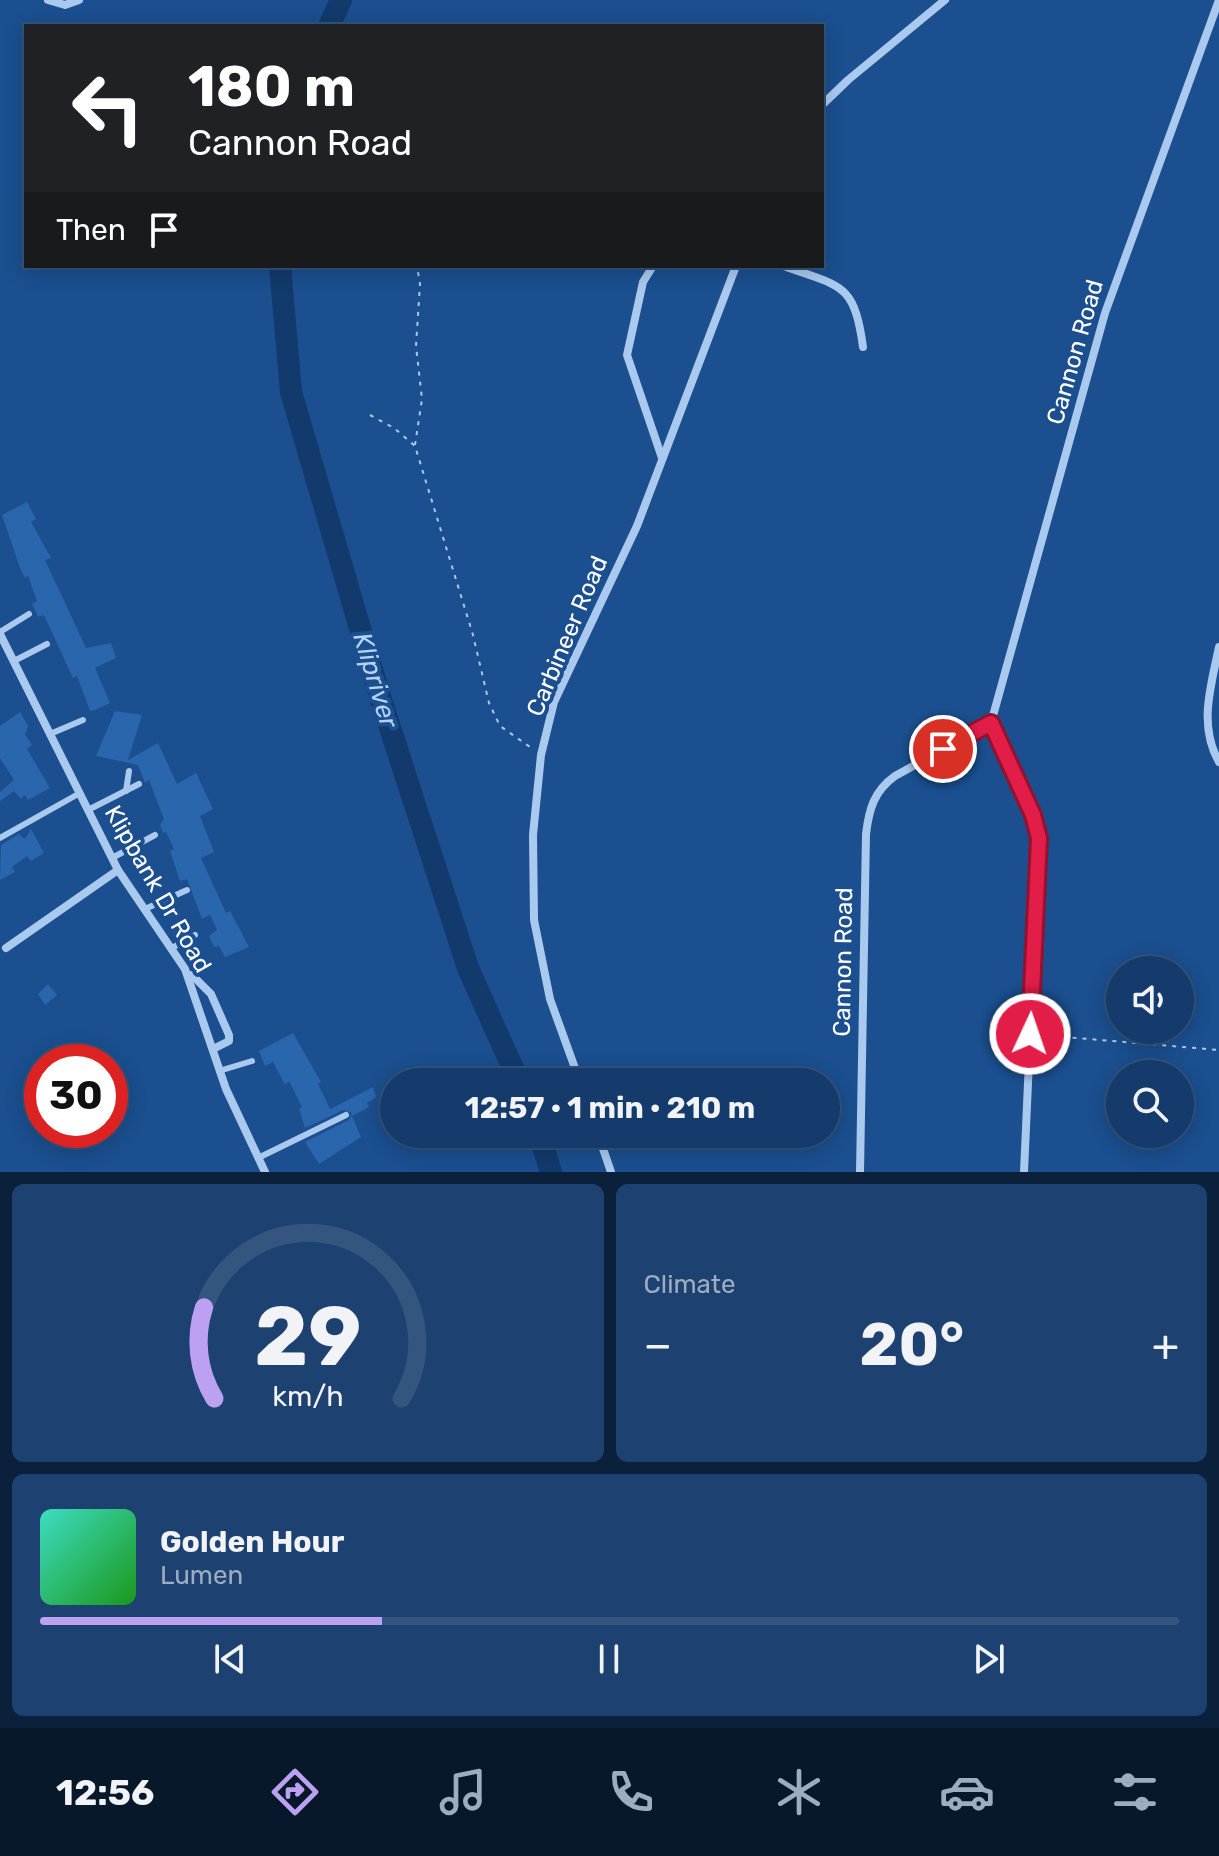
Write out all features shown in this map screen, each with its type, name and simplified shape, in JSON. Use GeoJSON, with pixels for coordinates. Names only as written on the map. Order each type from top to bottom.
{"type":"FeatureCollection","features":[{"type":"Feature","properties":{"kind":"street"},"geometry":{"type":"LineString","coordinates":[[48,0],[65,5],[79,0]]}},
{"type":"Feature","properties":{"kind":"street"},"geometry":{"type":"LineString","coordinates":[[824,103],[945,0]]}},
{"type":"Feature","properties":{"kind":"street","name":"Cannon Road"},"geometry":{"type":"LineString","coordinates":[[860,1172],[866,834],[871,806],[884,784],[895,776],[991,723],[1105,313],[1219,0]]}},
{"type":"Feature","properties":{"kind":"street"},"geometry":{"type":"LineString","coordinates":[[652,268],[643,282],[627,355],[663,459]]}},
{"type":"Feature","properties":{"kind":"street","name":"Carbineer Road"},"geometry":{"type":"LineString","coordinates":[[575,1068],[550,999],[534,920],[533,835],[541,755],[554,702],[637,526],[735,268]]}},
{"type":"Feature","properties":{"kind":"street"},"geometry":{"type":"LineString","coordinates":[[789,268],[847,292],[857,312],[863,347]]}},
{"type":"Feature","properties":{"kind":"street","name":"Klipbank Dr Road"},"geometry":{"type":"LineString","coordinates":[[0,634],[118,870],[185,969],[219,1071],[265,1172]]}},
{"type":"Feature","properties":{"kind":"street"},"geometry":{"type":"LineString","coordinates":[[1219,647],[1207,717],[1208,738],[1219,762]]}},
{"type":"Feature","properties":{"kind":"street"},"geometry":{"type":"LineString","coordinates":[[991,723],[1033,815],[1039,838],[1024,1172]]}},
{"type":"Feature","properties":{"kind":"street"},"geometry":{"type":"LineString","coordinates":[[6,948],[118,870]]}},
{"type":"Feature","properties":{"kind":"street"},"geometry":{"type":"LineString","coordinates":[[185,969],[211,994],[225,1022],[229,1041],[213,1049]]}},
{"type":"Feature","properties":{"kind":"street"},"geometry":{"type":"LineString","coordinates":[[603,1148],[611,1172]]}},
{"type":"Feature","properties":{"kind":"lane"},"geometry":{"type":"LineString","coordinates":[[0,634],[29,614]]}},
{"type":"Feature","properties":{"kind":"lane"},"geometry":{"type":"LineString","coordinates":[[14,661],[47,644]]}},
{"type":"Feature","properties":{"kind":"lane"},"geometry":{"type":"LineString","coordinates":[[50,734],[83,720]]}},
{"type":"Feature","properties":{"kind":"lane"},"geometry":{"type":"LineString","coordinates":[[126,791],[129,771]]}},
{"type":"Feature","properties":{"kind":"lane"},"geometry":{"type":"LineString","coordinates":[[88,810],[139,784]]}},
{"type":"Feature","properties":{"kind":"lane"},"geometry":{"type":"LineString","coordinates":[[0,838],[80,793]]}},
{"type":"Feature","properties":{"kind":"lane"},"geometry":{"type":"LineString","coordinates":[[112,858],[155,835]]}},
{"type":"Feature","properties":{"kind":"lane"},"geometry":{"type":"LineString","coordinates":[[145,909],[187,890]]}},
{"type":"Feature","properties":{"kind":"lane"},"geometry":{"type":"LineString","coordinates":[[172,948],[195,935]]}},
{"type":"Feature","properties":{"kind":"lane"},"geometry":{"type":"LineString","coordinates":[[219,1071],[252,1061]]}},
{"type":"Feature","properties":{"kind":"lane"},"geometry":{"type":"LineString","coordinates":[[258,1158],[346,1115]]}},
{"type":"Feature","properties":{"kind":"path"},"geometry":{"type":"LineString","coordinates":[[417,268],[420,284],[416,346],[422,399],[415,446],[473,635],[489,703],[500,726],[541,755]]}},
{"type":"Feature","properties":{"kind":"path"},"geometry":{"type":"LineString","coordinates":[[370,415],[394,428],[415,446]]}},
{"type":"Feature","properties":{"kind":"path"},"geometry":{"type":"LineString","coordinates":[[1029,1065],[1050,1043],[1065,1037],[1219,1050]]}},
{"type":"Feature","properties":{"kind":"building"},"geometry":{"type":"Polygon","coordinates":[[[27,502],[36,519],[31,522],[51,558],[45,560],[86,648],[111,643],[116,658],[95,668],[110,703],[95,710],[90,711],[77,676],[73,678],[44,615],[38,617],[32,604],[37,601],[28,576],[25,578],[20,568],[2,515],[27,502]]]}},
{"type":"Feature","properties":{"kind":"building"},"geometry":{"type":"Polygon","coordinates":[[[115,711],[142,715],[128,760],[158,743],[177,784],[196,773],[213,809],[200,816],[214,852],[201,858],[226,913],[230,911],[249,947],[225,957],[219,946],[214,947],[209,936],[217,930],[210,915],[202,919],[187,879],[180,881],[170,851],[174,849],[160,825],[164,819],[149,780],[145,783],[138,765],[96,756],[115,711]]]}},
{"type":"Feature","properties":{"kind":"building"},"geometry":{"type":"Polygon","coordinates":[[[20,712],[28,726],[25,734],[32,745],[27,749],[50,788],[28,800],[25,795],[21,799],[14,791],[0,801],[0,792],[14,780],[0,758],[0,726],[20,712]]]}},
{"type":"Feature","properties":{"kind":"building"},"geometry":{"type":"Polygon","coordinates":[[[31,829],[44,853],[31,861],[27,856],[12,867],[15,872],[0,880],[1,845],[19,834],[25,839],[31,829]]]}},
{"type":"Feature","properties":{"kind":"building"},"geometry":{"type":"Polygon","coordinates":[[[48,984],[57,995],[45,1005],[38,994],[48,984]]]}},
{"type":"Feature","properties":{"kind":"building"},"geometry":{"type":"Polygon","coordinates":[[[293,1033],[321,1082],[318,1084],[330,1109],[373,1087],[376,1097],[367,1103],[369,1107],[352,1116],[361,1137],[319,1164],[305,1142],[349,1120],[352,1113],[343,1110],[305,1128],[299,1109],[302,1107],[289,1081],[285,1085],[273,1062],[265,1066],[259,1051],[293,1033]]]}},
{"type":"Feature","properties":{"kind":"waterway","name":"Klipriver"},"geometry":{"type":"LineString","coordinates":[[330,24],[341,0]]}},
{"type":"Feature","properties":{"kind":"waterway","name":"Klipriver"},"geometry":{"type":"LineString","coordinates":[[280,268],[291,392],[381,700],[468,968],[513,1068]]}},
{"type":"Feature","properties":{"kind":"waterway","name":"Klipriver"},"geometry":{"type":"LineString","coordinates":[[543,1148],[551,1172]]}},
{"type":"Feature","properties":{"kind":"route"},"geometry":{"type":"LineString","coordinates":[[943,749],[991,723],[1037,828],[1039,848],[1030,1034]]}}]}
